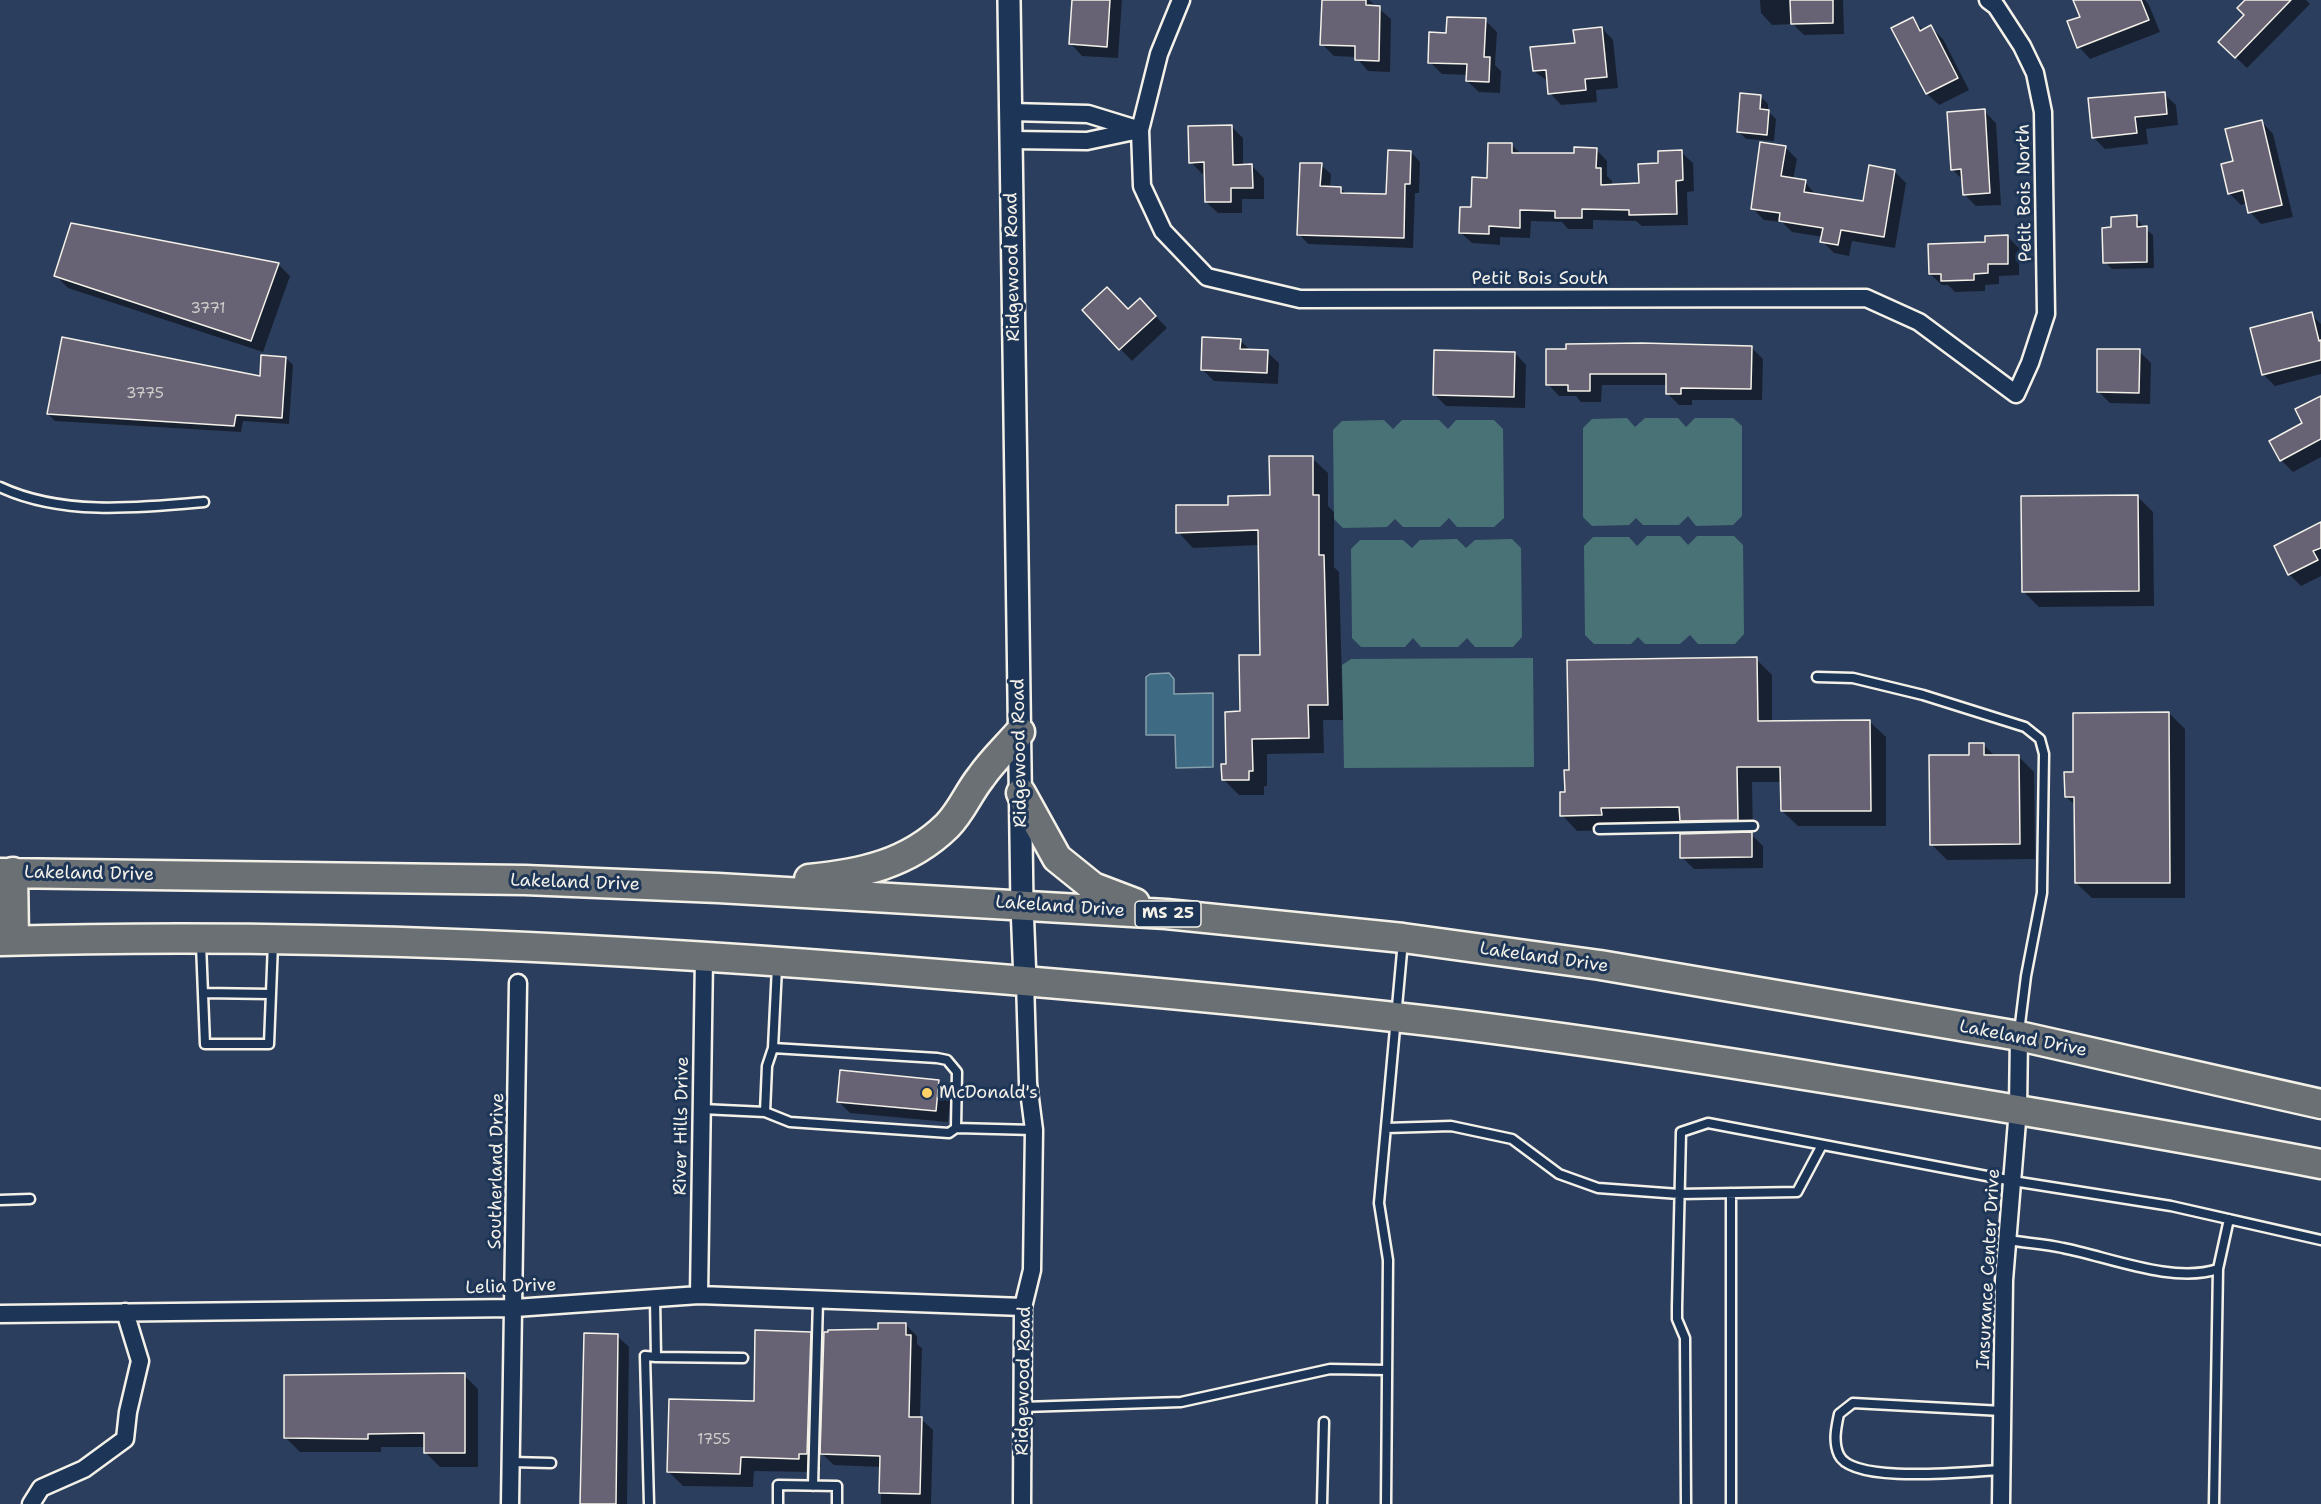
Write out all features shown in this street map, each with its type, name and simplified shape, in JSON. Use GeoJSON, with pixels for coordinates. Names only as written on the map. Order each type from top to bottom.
{"type":"FeatureCollection","features":[{"type":"Feature","properties":{"kind":"highway"},"geometry":{"type":"LineString","coordinates":[[718,888],[855,874],[896,862],[947,826],[964,806],[980,778],[1020,732]]}},
{"type":"Feature","properties":{"kind":"highway"},"geometry":{"type":"LineString","coordinates":[[1021,793],[1057,858],[1075,874],[1093,887],[1166,914]]}},
{"type":"Feature","properties":{"kind":"highway"},"geometry":{"type":"LineString","coordinates":[[7,873],[7,940],[273,940],[526,946],[777,961],[1025,981],[1396,1017],[1646,1050],[2018,1109],[2321,1164]]}},
{"type":"Feature","properties":{"kind":"highway","name":"Lakeland Drive"},"geometry":{"type":"LineString","coordinates":[[7,873],[513,880],[718,888],[1166,914],[1403,938],[1600,965],[2019,1036],[2321,1104]]}},
{"type":"Feature","properties":{"kind":"street","name":"Ridgewood Road"},"geometry":{"type":"LineString","coordinates":[[1010,0],[1022,905],[1028,1083],[1034,1130],[1032,1270],[1023,1307],[1022,1504]]}},
{"type":"Feature","properties":{"kind":"street"},"geometry":{"type":"LineString","coordinates":[[1140,130],[1159,54],[1181,0]]}},
{"type":"Feature","properties":{"kind":"street","name":"Petit Bois North"},"geometry":{"type":"LineString","coordinates":[[1988,0],[1995,6],[2027,55],[2035,73],[2043,112],[2046,314],[2030,363],[2016,394]]}},
{"type":"Feature","properties":{"kind":"street"},"geometry":{"type":"LineString","coordinates":[[1011,112],[1088,114],[1140,130]]}},
{"type":"Feature","properties":{"kind":"street"},"geometry":{"type":"LineString","coordinates":[[1011,140],[1087,141],[1140,130]]}},
{"type":"Feature","properties":{"kind":"street","name":"Petit Bois South"},"geometry":{"type":"LineString","coordinates":[[1140,130],[1142,186],[1163,231],[1207,277],[1300,299],[1866,298],[1919,322],[2016,394]]}},
{"type":"Feature","properties":{"kind":"street","name":"River Hills Drive"},"geometry":{"type":"LineString","coordinates":[[699,1295],[704,957]]}},
{"type":"Feature","properties":{"kind":"street","name":"Southerland Drive"},"geometry":{"type":"LineString","coordinates":[[510,1504],[515,1308],[518,982]]}},
{"type":"Feature","properties":{"kind":"street","name":"Insurance Center Drive"},"geometry":{"type":"LineString","coordinates":[[2001,1504],[2004,1280],[2018,1109],[2019,1036]]}},
{"type":"Feature","properties":{"kind":"street","name":"Lelia Drive"},"geometry":{"type":"LineString","coordinates":[[0,1314],[515,1308],[699,1295],[1023,1307]]}},
{"type":"Feature","properties":{"kind":"street"},"geometry":{"type":"LineString","coordinates":[[31,1504],[41,1488],[84,1469],[125,1439],[128,1412],[141,1361],[125,1312]]}},
{"type":"Feature","properties":{"kind":"lane"},"geometry":{"type":"LineString","coordinates":[[0,488],[22,498],[126,508],[204,502]]}},
{"type":"Feature","properties":{"kind":"lane"},"geometry":{"type":"LineString","coordinates":[[1817,677],[1853,678],[1923,695],[2025,727],[2040,739],[2044,754],[2042,893],[2026,976],[2019,1036]]}},
{"type":"Feature","properties":{"kind":"lane"},"geometry":{"type":"LineString","coordinates":[[1599,829],[1753,826]]}},
{"type":"Feature","properties":{"kind":"lane"},"geometry":{"type":"LineString","coordinates":[[1386,1504],[1388,1260],[1378,1203],[1403,938]]}},
{"type":"Feature","properties":{"kind":"lane"},"geometry":{"type":"LineString","coordinates":[[201,940],[205,1044],[269,1044],[273,940]]}},
{"type":"Feature","properties":{"kind":"lane"},"geometry":{"type":"LineString","coordinates":[[765,1112],[768,1066],[773,1048],[777,961]]}},
{"type":"Feature","properties":{"kind":"lane"},"geometry":{"type":"LineString","coordinates":[[203,993],[271,994]]}},
{"type":"Feature","properties":{"kind":"lane"},"geometry":{"type":"LineString","coordinates":[[773,1048],[947,1060],[957,1072],[956,1128]]}},
{"type":"Feature","properties":{"kind":"lane"},"geometry":{"type":"LineString","coordinates":[[702,1109],[765,1112],[790,1122],[949,1132],[956,1128],[1034,1130]]}},
{"type":"Feature","properties":{"kind":"lane"},"geometry":{"type":"LineString","coordinates":[[1686,1504],[1684,1338],[1677,1319],[1681,1132],[1708,1123],[2013,1181],[2171,1206],[2321,1240]]}},
{"type":"Feature","properties":{"kind":"lane"},"geometry":{"type":"LineString","coordinates":[[1386,1128],[1451,1126],[1512,1139],[1559,1174],[1598,1188],[1679,1194],[1797,1192],[1822,1145]]}},
{"type":"Feature","properties":{"kind":"lane"},"geometry":{"type":"LineString","coordinates":[[1731,1193],[1731,1504]]}},
{"type":"Feature","properties":{"kind":"lane"},"geometry":{"type":"LineString","coordinates":[[0,1200],[30,1199]]}},
{"type":"Feature","properties":{"kind":"lane"},"geometry":{"type":"LineString","coordinates":[[2214,1504],[2218,1269],[2229,1219]]}},
{"type":"Feature","properties":{"kind":"lane"},"geometry":{"type":"LineString","coordinates":[[2008,1240],[2063,1248],[2142,1267],[2205,1274],[2218,1269]]}},
{"type":"Feature","properties":{"kind":"lane"},"geometry":{"type":"LineString","coordinates":[[655,1299],[656,1357]]}},
{"type":"Feature","properties":{"kind":"lane"},"geometry":{"type":"LineString","coordinates":[[813,1486],[818,1300]]}},
{"type":"Feature","properties":{"kind":"lane"},"geometry":{"type":"LineString","coordinates":[[649,1504],[645,1356],[743,1358]]}},
{"type":"Feature","properties":{"kind":"lane"},"geometry":{"type":"LineString","coordinates":[[1023,1407],[1181,1402],[1330,1369],[1387,1370]]}},
{"type":"Feature","properties":{"kind":"lane"},"geometry":{"type":"LineString","coordinates":[[2001,1470],[1893,1474],[1855,1469],[1839,1457],[1835,1437],[1839,1414],[1853,1403],[2002,1411]]}},
{"type":"Feature","properties":{"kind":"lane"},"geometry":{"type":"LineString","coordinates":[[1322,1504],[1324,1422]]}},
{"type":"Feature","properties":{"kind":"lane"},"geometry":{"type":"LineString","coordinates":[[511,1462],[550,1463]]}},
{"type":"Feature","properties":{"kind":"lane"},"geometry":{"type":"LineString","coordinates":[[778,1504],[778,1485],[837,1486],[837,1504]]}},
{"type":"Feature","properties":{"kind":"green space"},"geometry":{"type":"Polygon","coordinates":[[[1627,418],[1635,427],[1645,418],[1678,418],[1686,427],[1695,418],[1733,418],[1742,426],[1742,516],[1733,525],[1696,526],[1688,516],[1679,525],[1643,525],[1636,518],[1629,525],[1592,526],[1583,517],[1583,428],[1592,419],[1627,418]]]}},
{"type":"Feature","properties":{"kind":"green space"},"geometry":{"type":"Polygon","coordinates":[[[1384,420],[1393,429],[1402,420],[1439,420],[1448,429],[1456,420],[1494,420],[1503,429],[1504,518],[1494,527],[1457,527],[1449,518],[1440,527],[1403,527],[1395,519],[1387,527],[1343,528],[1334,519],[1333,430],[1342,421],[1384,420]]]}},
{"type":"Feature","properties":{"kind":"green space"},"geometry":{"type":"Polygon","coordinates":[[[1647,536],[1680,536],[1688,545],[1697,536],[1734,536],[1743,545],[1744,634],[1735,644],[1698,644],[1690,635],[1680,644],[1645,644],[1638,637],[1631,644],[1594,644],[1585,635],[1584,546],[1593,537],[1629,537],[1637,546],[1647,536]]]}},
{"type":"Feature","properties":{"kind":"green space"},"geometry":{"type":"Polygon","coordinates":[[[1457,539],[1466,548],[1475,540],[1512,539],[1521,548],[1522,637],[1513,647],[1475,647],[1467,638],[1458,647],[1421,647],[1413,638],[1405,647],[1361,647],[1352,638],[1351,549],[1360,540],[1403,540],[1412,548],[1420,540],[1457,539]]]}},
{"type":"Feature","properties":{"kind":"green space"},"geometry":{"type":"Polygon","coordinates":[[[1533,658],[1534,767],[1344,768],[1342,665],[1351,659],[1533,658]]]}},
{"type":"Feature","properties":{"kind":"water"},"geometry":{"type":"Polygon","coordinates":[[[1169,673],[1174,679],[1174,694],[1213,693],[1213,767],[1176,768],[1175,735],[1146,735],[1146,677],[1150,674],[1169,673]]]}},
{"type":"Feature","properties":{"kind":"building"},"geometry":{"type":"Polygon","coordinates":[[[1072,0],[1110,0],[1107,47],[1069,44],[1072,0]]]}},
{"type":"Feature","properties":{"kind":"building"},"geometry":{"type":"Polygon","coordinates":[[[1322,0],[1366,0],[1366,5],[1380,6],[1379,61],[1355,60],[1355,46],[1320,45],[1322,0]]]}},
{"type":"Feature","properties":{"kind":"building"},"geometry":{"type":"Polygon","coordinates":[[[1790,0],[1833,0],[1833,23],[1791,24],[1790,0]]]}},
{"type":"Feature","properties":{"kind":"building"},"geometry":{"type":"Polygon","coordinates":[[[2073,0],[2141,0],[2149,20],[2077,48],[2067,21],[2080,17],[2073,0]]]}},
{"type":"Feature","properties":{"kind":"building"},"geometry":{"type":"Polygon","coordinates":[[[2245,0],[2291,0],[2235,58],[2218,42],[2244,15],[2237,8],[2245,0]]]}},
{"type":"Feature","properties":{"kind":"building"},"geometry":{"type":"Polygon","coordinates":[[[1447,17],[1486,18],[1484,57],[1490,57],[1489,82],[1466,81],[1467,64],[1428,63],[1429,32],[1446,33],[1447,17]]]}},
{"type":"Feature","properties":{"kind":"building"},"geometry":{"type":"Polygon","coordinates":[[[1913,17],[1920,31],[1931,25],[1958,78],[1926,94],[1891,28],[1913,17]]]}},
{"type":"Feature","properties":{"kind":"building"},"geometry":{"type":"Polygon","coordinates":[[[1602,27],[1607,77],[1585,79],[1586,90],[1548,94],[1546,70],[1533,71],[1530,47],[1575,43],[1573,30],[1602,27]]]}},
{"type":"Feature","properties":{"kind":"building"},"geometry":{"type":"Polygon","coordinates":[[[2165,92],[2167,114],[2135,117],[2137,133],[2092,138],[2088,98],[2165,92]]]}},
{"type":"Feature","properties":{"kind":"building"},"geometry":{"type":"Polygon","coordinates":[[[1740,93],[1761,95],[1760,109],[1769,110],[1767,135],[1737,132],[1740,93]]]}},
{"type":"Feature","properties":{"kind":"building"},"geometry":{"type":"Polygon","coordinates":[[[1985,109],[1990,193],[1963,195],[1961,169],[1951,170],[1947,112],[1985,109]]]}},
{"type":"Feature","properties":{"kind":"building"},"geometry":{"type":"Polygon","coordinates":[[[2262,120],[2282,205],[2248,213],[2243,190],[2228,194],[2221,164],[2233,161],[2225,129],[2262,120]]]}},
{"type":"Feature","properties":{"kind":"building"},"geometry":{"type":"Polygon","coordinates":[[[1232,125],[1233,165],[1252,164],[1253,188],[1231,188],[1231,202],[1205,202],[1204,162],[1189,163],[1188,126],[1232,125]]]}},
{"type":"Feature","properties":{"kind":"building"},"geometry":{"type":"Polygon","coordinates":[[[1760,142],[1786,146],[1781,176],[1806,180],[1804,192],[1863,201],[1869,165],[1895,170],[1884,237],[1841,230],[1838,245],[1820,242],[1823,228],[1779,221],[1780,213],[1751,209],[1760,142]]]}},
{"type":"Feature","properties":{"kind":"building"},"geometry":{"type":"Polygon","coordinates":[[[1488,143],[1512,143],[1512,153],[1574,153],[1574,147],[1597,148],[1596,168],[1601,168],[1601,185],[1639,183],[1638,164],[1658,163],[1658,151],[1682,150],[1683,180],[1676,181],[1677,214],[1629,215],[1629,210],[1582,209],[1582,218],[1555,218],[1555,211],[1520,210],[1520,228],[1489,226],[1489,234],[1459,233],[1460,207],[1471,207],[1472,177],[1487,178],[1488,143]]]}},
{"type":"Feature","properties":{"kind":"building"},"geometry":{"type":"Polygon","coordinates":[[[1388,150],[1411,151],[1410,184],[1405,184],[1404,238],[1297,235],[1300,163],[1322,163],[1320,186],[1341,187],[1341,193],[1386,194],[1388,150]]]}},
{"type":"Feature","properties":{"kind":"building"},"geometry":{"type":"Polygon","coordinates":[[[2137,215],[2137,227],[2147,226],[2147,262],[2103,263],[2102,228],[2111,227],[2111,217],[2137,215]]]}},
{"type":"Feature","properties":{"kind":"building"},"geometry":{"type":"Polygon","coordinates":[[[71,223],[279,263],[251,341],[54,276],[71,223]]]}},
{"type":"Feature","properties":{"kind":"building"},"geometry":{"type":"Polygon","coordinates":[[[2008,235],[2008,264],[1988,264],[1988,273],[1974,274],[1974,280],[1941,281],[1941,274],[1929,274],[1928,244],[1985,242],[1985,236],[2008,235]]]}},
{"type":"Feature","properties":{"kind":"building"},"geometry":{"type":"Polygon","coordinates":[[[1107,287],[1128,309],[1140,298],[1156,316],[1119,350],[1082,310],[1107,287]]]}},
{"type":"Feature","properties":{"kind":"building"},"geometry":{"type":"Polygon","coordinates":[[[2312,312],[2319,341],[2321,340],[2321,360],[2262,375],[2250,328],[2312,312]]]}},
{"type":"Feature","properties":{"kind":"building"},"geometry":{"type":"Polygon","coordinates":[[[62,337],[260,376],[261,355],[286,357],[282,418],[236,415],[234,426],[47,414],[62,337]]]}},
{"type":"Feature","properties":{"kind":"building"},"geometry":{"type":"Polygon","coordinates":[[[1202,337],[1241,339],[1240,349],[1268,350],[1267,373],[1201,370],[1202,337]]]}},
{"type":"Feature","properties":{"kind":"building"},"geometry":{"type":"Polygon","coordinates":[[[1642,343],[1752,346],[1751,389],[1681,388],[1681,394],[1666,394],[1666,374],[1590,374],[1590,391],[1568,391],[1568,385],[1546,385],[1546,349],[1566,349],[1566,344],[1642,343]]]}},
{"type":"Feature","properties":{"kind":"building"},"geometry":{"type":"Polygon","coordinates":[[[2097,349],[2140,349],[2139,393],[2097,392],[2097,349]]]}},
{"type":"Feature","properties":{"kind":"building"},"geometry":{"type":"Polygon","coordinates":[[[1434,350],[1515,352],[1514,397],[1433,395],[1434,350]]]}},
{"type":"Feature","properties":{"kind":"building"},"geometry":{"type":"Polygon","coordinates":[[[2321,396],[2321,439],[2280,461],[2269,441],[2302,423],[2295,409],[2321,396]]]}},
{"type":"Feature","properties":{"kind":"building"},"geometry":{"type":"Polygon","coordinates":[[[1269,456],[1313,456],[1313,495],[1319,495],[1319,555],[1324,555],[1328,705],[1308,705],[1309,738],[1252,739],[1253,771],[1249,771],[1249,780],[1222,780],[1221,764],[1226,764],[1225,712],[1240,711],[1239,655],[1260,655],[1258,530],[1176,533],[1176,505],[1228,505],[1228,496],[1270,495],[1269,456]]]}},
{"type":"Feature","properties":{"kind":"building"},"geometry":{"type":"Polygon","coordinates":[[[2138,495],[2139,591],[2022,592],[2021,496],[2138,495]]]}},
{"type":"Feature","properties":{"kind":"building"},"geometry":{"type":"Polygon","coordinates":[[[2321,522],[2321,548],[2313,551],[2318,560],[2288,575],[2274,546],[2321,522]]]}},
{"type":"Feature","properties":{"kind":"building"},"geometry":{"type":"Polygon","coordinates":[[[1757,657],[1758,721],[1870,720],[1871,811],[1781,811],[1780,767],[1737,767],[1738,820],[1680,821],[1679,807],[1601,808],[1602,815],[1560,816],[1560,792],[1565,792],[1564,770],[1569,770],[1567,660],[1757,657]]]}},
{"type":"Feature","properties":{"kind":"building"},"geometry":{"type":"Polygon","coordinates":[[[2169,712],[2170,883],[2075,883],[2074,797],[2065,797],[2064,772],[2073,772],[2073,713],[2169,712]]]}},
{"type":"Feature","properties":{"kind":"building"},"geometry":{"type":"Polygon","coordinates":[[[1969,743],[1984,743],[1984,755],[2019,755],[2020,844],[1930,845],[1929,755],[1969,755],[1969,743]]]}},
{"type":"Feature","properties":{"kind":"building"},"geometry":{"type":"Polygon","coordinates":[[[1752,832],[1752,857],[1680,858],[1680,834],[1752,832]]]}},
{"type":"Feature","properties":{"kind":"building"},"geometry":{"type":"Polygon","coordinates":[[[840,1070],[939,1080],[936,1111],[837,1102],[840,1070]]]}},
{"type":"Feature","properties":{"kind":"building"},"geometry":{"type":"Polygon","coordinates":[[[878,1323],[906,1323],[906,1335],[911,1335],[909,1417],[922,1417],[920,1494],[879,1493],[880,1456],[820,1454],[824,1332],[878,1329],[878,1323]]]}},
{"type":"Feature","properties":{"kind":"building"},"geometry":{"type":"Polygon","coordinates":[[[755,1330],[811,1332],[807,1454],[799,1454],[799,1459],[741,1457],[740,1474],[667,1472],[669,1399],[754,1401],[755,1330]]]}},
{"type":"Feature","properties":{"kind":"building"},"geometry":{"type":"Polygon","coordinates":[[[584,1333],[618,1334],[616,1504],[580,1504],[584,1333]]]}},
{"type":"Feature","properties":{"kind":"building"},"geometry":{"type":"Polygon","coordinates":[[[465,1373],[465,1453],[424,1453],[424,1433],[368,1434],[368,1439],[284,1438],[284,1375],[465,1373]]]}},
{"type":"Feature","properties":{"kind":"place","name":"McDonald's"},"geometry":{"type":"Point","coordinates":[927,1093]}}]}
